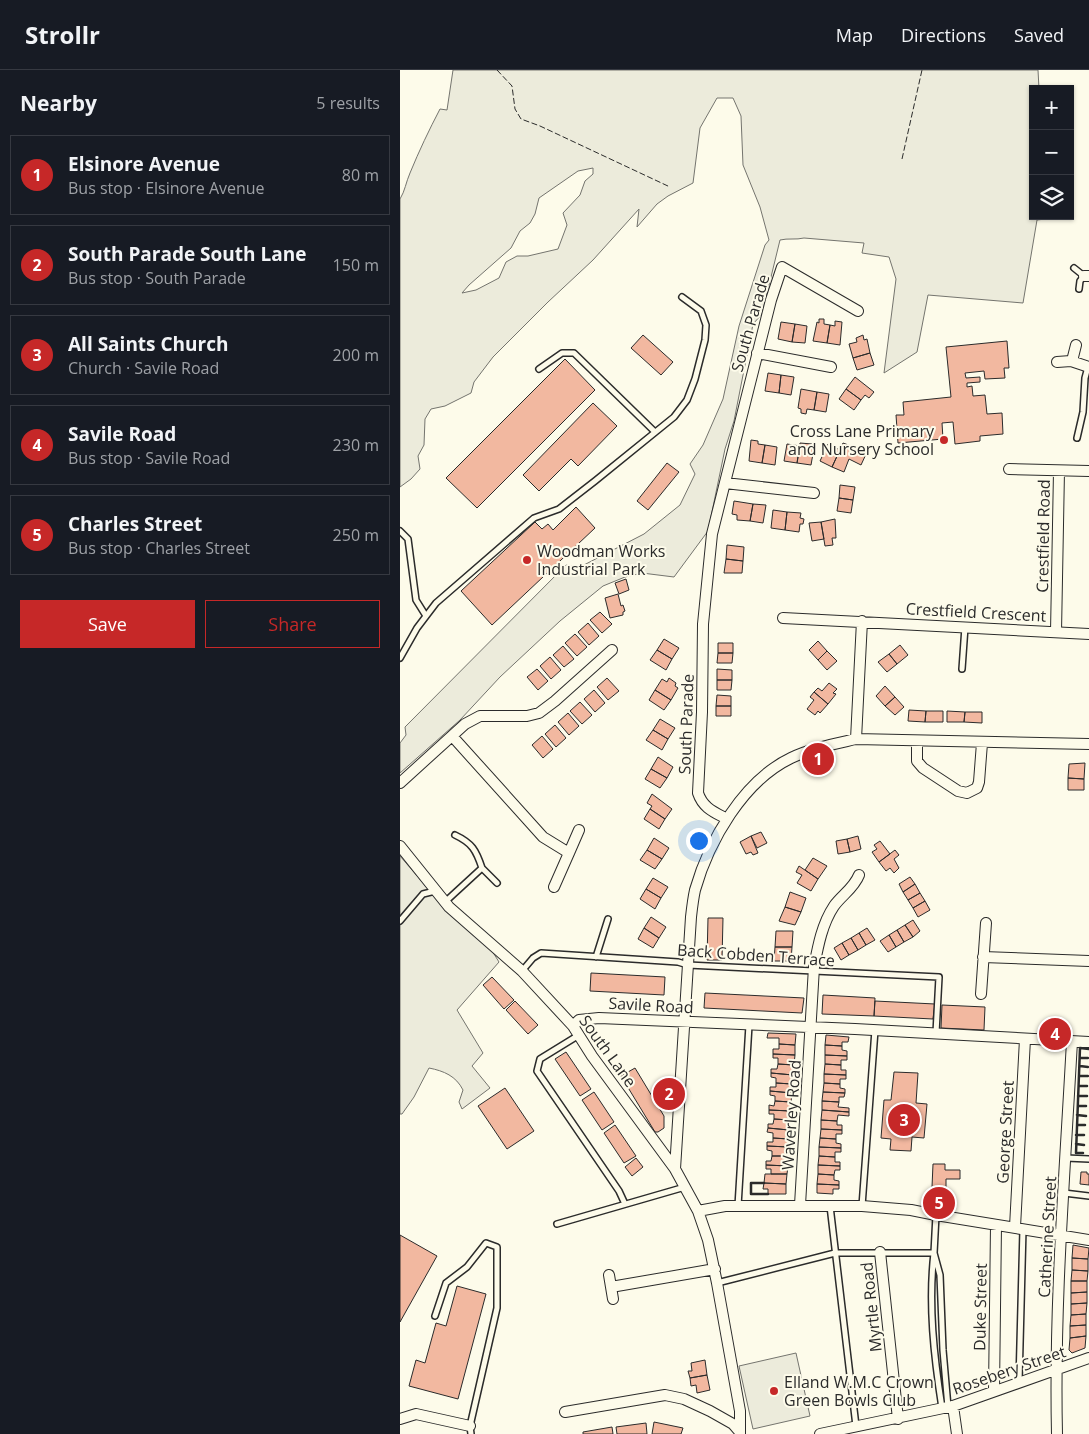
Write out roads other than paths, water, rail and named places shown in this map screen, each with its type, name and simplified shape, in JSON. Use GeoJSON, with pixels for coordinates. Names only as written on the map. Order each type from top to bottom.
{"type":"FeatureCollection","features":[{"type":"Feature","properties":{"kind":"street","name":"South Parade"},"geometry":{"type":"LineString","coordinates":[[727,819],[711,811],[702,803],[698,793],[704,615],[712,534],[757,353],[782,267],[858,310]]}},
{"type":"Feature","properties":{"kind":"street"},"geometry":{"type":"LineString","coordinates":[[1072,362],[1076,345]]}},
{"type":"Feature","properties":{"kind":"street"},"geometry":{"type":"LineString","coordinates":[[757,353],[831,367]]}},
{"type":"Feature","properties":{"kind":"street"},"geometry":{"type":"LineString","coordinates":[[1058,362],[1072,362],[1088,367]]}},
{"type":"Feature","properties":{"kind":"street"},"geometry":{"type":"LineString","coordinates":[[1009,469],[1089,471]]}},
{"type":"Feature","properties":{"kind":"street","name":"Crestfield Road"},"geometry":{"type":"LineString","coordinates":[[1056,632],[1059,471]]}},
{"type":"Feature","properties":{"kind":"street"},"geometry":{"type":"LineString","coordinates":[[725,483],[814,493]]}},
{"type":"Feature","properties":{"kind":"street","name":"Crestfield Crescent"},"geometry":{"type":"LineString","coordinates":[[783,618],[1089,634]]}},
{"type":"Feature","properties":{"kind":"street"},"geometry":{"type":"LineString","coordinates":[[856,739],[862,621]]}},
{"type":"Feature","properties":{"kind":"street"},"geometry":{"type":"LineString","coordinates":[[400,782],[453,737],[465,724],[480,716],[527,716],[539,713],[555,702],[612,650]]}},
{"type":"Feature","properties":{"kind":"street"},"geometry":{"type":"LineString","coordinates":[[453,737],[543,837],[569,853]]}},
{"type":"Feature","properties":{"kind":"street"},"geometry":{"type":"LineString","coordinates":[[674,1169],[694,892],[713,844],[727,819],[749,790],[769,772],[790,758],[820,746],[856,739],[1089,744]]}},
{"type":"Feature","properties":{"kind":"street"},"geometry":{"type":"LineString","coordinates":[[917,741],[917,761],[923,768],[958,791],[967,793],[978,788],[982,743]]}},
{"type":"Feature","properties":{"kind":"street"},"geometry":{"type":"LineString","coordinates":[[554,887],[580,830]]}},
{"type":"Feature","properties":{"kind":"street","name":"South Lane"},"geometry":{"type":"LineString","coordinates":[[400,846],[445,902],[522,971],[576,1030],[592,1056],[685,1187],[698,1211],[715,1269],[740,1411],[740,1433]]}},
{"type":"Feature","properties":{"kind":"street","name":"Waverley Road"},"geometry":{"type":"LineString","coordinates":[[800,1205],[814,972],[818,943],[834,906],[856,883],[859,875]]}},
{"type":"Feature","properties":{"kind":"street"},"geometry":{"type":"LineString","coordinates":[[980,994],[986,923]]}},
{"type":"Feature","properties":{"kind":"street"},"geometry":{"type":"LineString","coordinates":[[983,957],[1089,962]]}},
{"type":"Feature","properties":{"kind":"street","name":"Savile Road"},"geometry":{"type":"LineString","coordinates":[[576,1030],[579,1020],[600,1018],[1089,1042]]}},
{"type":"Feature","properties":{"kind":"street","name":"George Street"},"geometry":{"type":"LineString","coordinates":[[1019,1228],[1025,1039]]}},
{"type":"Feature","properties":{"kind":"street","name":"Catherine Street"},"geometry":{"type":"LineString","coordinates":[[1057,1434],[1056,1369],[1061,1235],[1072,1041]]}},
{"type":"Feature","properties":{"kind":"street"},"geometry":{"type":"LineString","coordinates":[[698,1211],[725,1206],[862,1206],[911,1210],[1089,1240]]}},
{"type":"Feature","properties":{"kind":"street","name":"Duke Street"},"geometry":{"type":"LineString","coordinates":[[994,1391],[996,1224]]}},
{"type":"Feature","properties":{"kind":"street","name":"Myrtle Road"},"geometry":{"type":"LineString","coordinates":[[880,1252],[898,1418]]}},
{"type":"Feature","properties":{"kind":"street"},"geometry":{"type":"LineString","coordinates":[[611,1287],[715,1269]]}},
{"type":"Feature","properties":{"kind":"street"},"geometry":{"type":"LineString","coordinates":[[609,1275],[612,1299]]}},
{"type":"Feature","properties":{"kind":"street","name":"Rosebery Street"},"geometry":{"type":"LineString","coordinates":[[820,1434],[948,1407],[1089,1358]]}},
{"type":"Feature","properties":{"kind":"street"},"geometry":{"type":"LineString","coordinates":[[565,1412],[665,1395],[684,1399],[710,1411],[733,1424],[740,1433]]}},
{"type":"Feature","properties":{"kind":"street"},"geometry":{"type":"LineString","coordinates":[[948,1407],[957,1434]]}},
{"type":"Feature","properties":{"kind":"street"},"geometry":{"type":"LineString","coordinates":[[400,1419],[416,1414],[470,1430]]}},
{"type":"Feature","properties":{"kind":"lane"},"geometry":{"type":"LineString","coordinates":[[1074,268],[1087,276],[1080,281],[1079,289]]}},
{"type":"Feature","properties":{"kind":"lane"},"geometry":{"type":"LineString","coordinates":[[400,658],[417,628],[436,602],[534,518],[559,509],[674,417],[687,400],[695,379],[705,340],[706,325],[701,312],[682,297]]}},
{"type":"Feature","properties":{"kind":"lane"},"geometry":{"type":"LineString","coordinates":[[538,370],[562,354],[574,353],[655,432]]}},
{"type":"Feature","properties":{"kind":"lane"},"geometry":{"type":"LineString","coordinates":[[1077,438],[1083,412],[1085,378],[1088,367]]}},
{"type":"Feature","properties":{"kind":"lane"},"geometry":{"type":"LineString","coordinates":[[400,530],[408,539],[416,600],[426,616]]}},
{"type":"Feature","properties":{"kind":"lane"},"geometry":{"type":"LineString","coordinates":[[962,669],[965,627]]}},
{"type":"Feature","properties":{"kind":"lane"},"geometry":{"type":"LineString","coordinates":[[455,834],[468,841],[478,857],[482,868],[497,883]]}},
{"type":"Feature","properties":{"kind":"lane"},"geometry":{"type":"LineString","coordinates":[[445,902],[482,868]]}},
{"type":"Feature","properties":{"kind":"lane"},"geometry":{"type":"LineString","coordinates":[[400,921],[423,894],[435,891]]}},
{"type":"Feature","properties":{"kind":"lane"},"geometry":{"type":"LineString","coordinates":[[596,957],[608,919]]}},
{"type":"Feature","properties":{"kind":"lane","name":"Back Cobden Terrace"},"geometry":{"type":"LineString","coordinates":[[522,971],[534,958],[541,954],[678,962],[688,965],[939,977],[936,1034]]}},
{"type":"Feature","properties":{"kind":"lane"},"geometry":{"type":"LineString","coordinates":[[738,1206],[749,1025]]}},
{"type":"Feature","properties":{"kind":"lane"},"geometry":{"type":"LineString","coordinates":[[576,1030],[540,1059],[537,1071],[619,1190],[625,1204]]}},
{"type":"Feature","properties":{"kind":"lane"},"geometry":{"type":"LineString","coordinates":[[862,1206],[875,1030]]}},
{"type":"Feature","properties":{"kind":"lane"},"geometry":{"type":"LineString","coordinates":[[1066,1158],[1089,1159]]}},
{"type":"Feature","properties":{"kind":"lane"},"geometry":{"type":"LineString","coordinates":[[557,1224],[685,1187]]}},
{"type":"Feature","properties":{"kind":"lane"},"geometry":{"type":"LineString","coordinates":[[1064,1193],[1089,1196]]}},
{"type":"Feature","properties":{"kind":"lane"},"geometry":{"type":"LineString","coordinates":[[830,1206],[856,1427]]}},
{"type":"Feature","properties":{"kind":"lane"},"geometry":{"type":"LineString","coordinates":[[936,1215],[931,1278],[936,1371],[948,1407]]}},
{"type":"Feature","properties":{"kind":"lane"},"geometry":{"type":"LineString","coordinates":[[1019,1228],[1019,1382]]}},
{"type":"Feature","properties":{"kind":"lane"},"geometry":{"type":"LineString","coordinates":[[436,1316],[446,1284],[467,1267],[486,1244],[497,1247],[497,1308],[470,1430]]}},
{"type":"Feature","properties":{"kind":"lane"},"geometry":{"type":"LineString","coordinates":[[718,1283],[835,1253],[934,1253]]}},
{"type":"Feature","properties":{"kind":"lane"},"geometry":{"type":"LineString","coordinates":[[934,1253],[940,1275],[943,1350],[948,1407]]}},
{"type":"Feature","properties":{"kind":"place","name":"Cross Lane Primary and Nursery School"},"geometry":{"type":"Point","coordinates":[944,440]}},
{"type":"Feature","properties":{"kind":"place","name":"Woodman Works Industrial Park"},"geometry":{"type":"Point","coordinates":[527,560]}},
{"type":"Feature","properties":{"kind":"place","name":"Elsinore Avenue"},"geometry":{"type":"Point","coordinates":[818,759]}},
{"type":"Feature","properties":{"kind":"place","name":"Savile Road"},"geometry":{"type":"Point","coordinates":[1055,1034]}},
{"type":"Feature","properties":{"kind":"place","name":"South Parade South Lane"},"geometry":{"type":"Point","coordinates":[669,1094]}},
{"type":"Feature","properties":{"kind":"place","name":"All Saints Church"},"geometry":{"type":"Point","coordinates":[904,1120]}},
{"type":"Feature","properties":{"kind":"place","name":"Charles Street"},"geometry":{"type":"Point","coordinates":[939,1203]}},
{"type":"Feature","properties":{"kind":"place","name":"Elland W.M.C Crown Green Bowls Club"},"geometry":{"type":"Point","coordinates":[774,1391]}}]}
